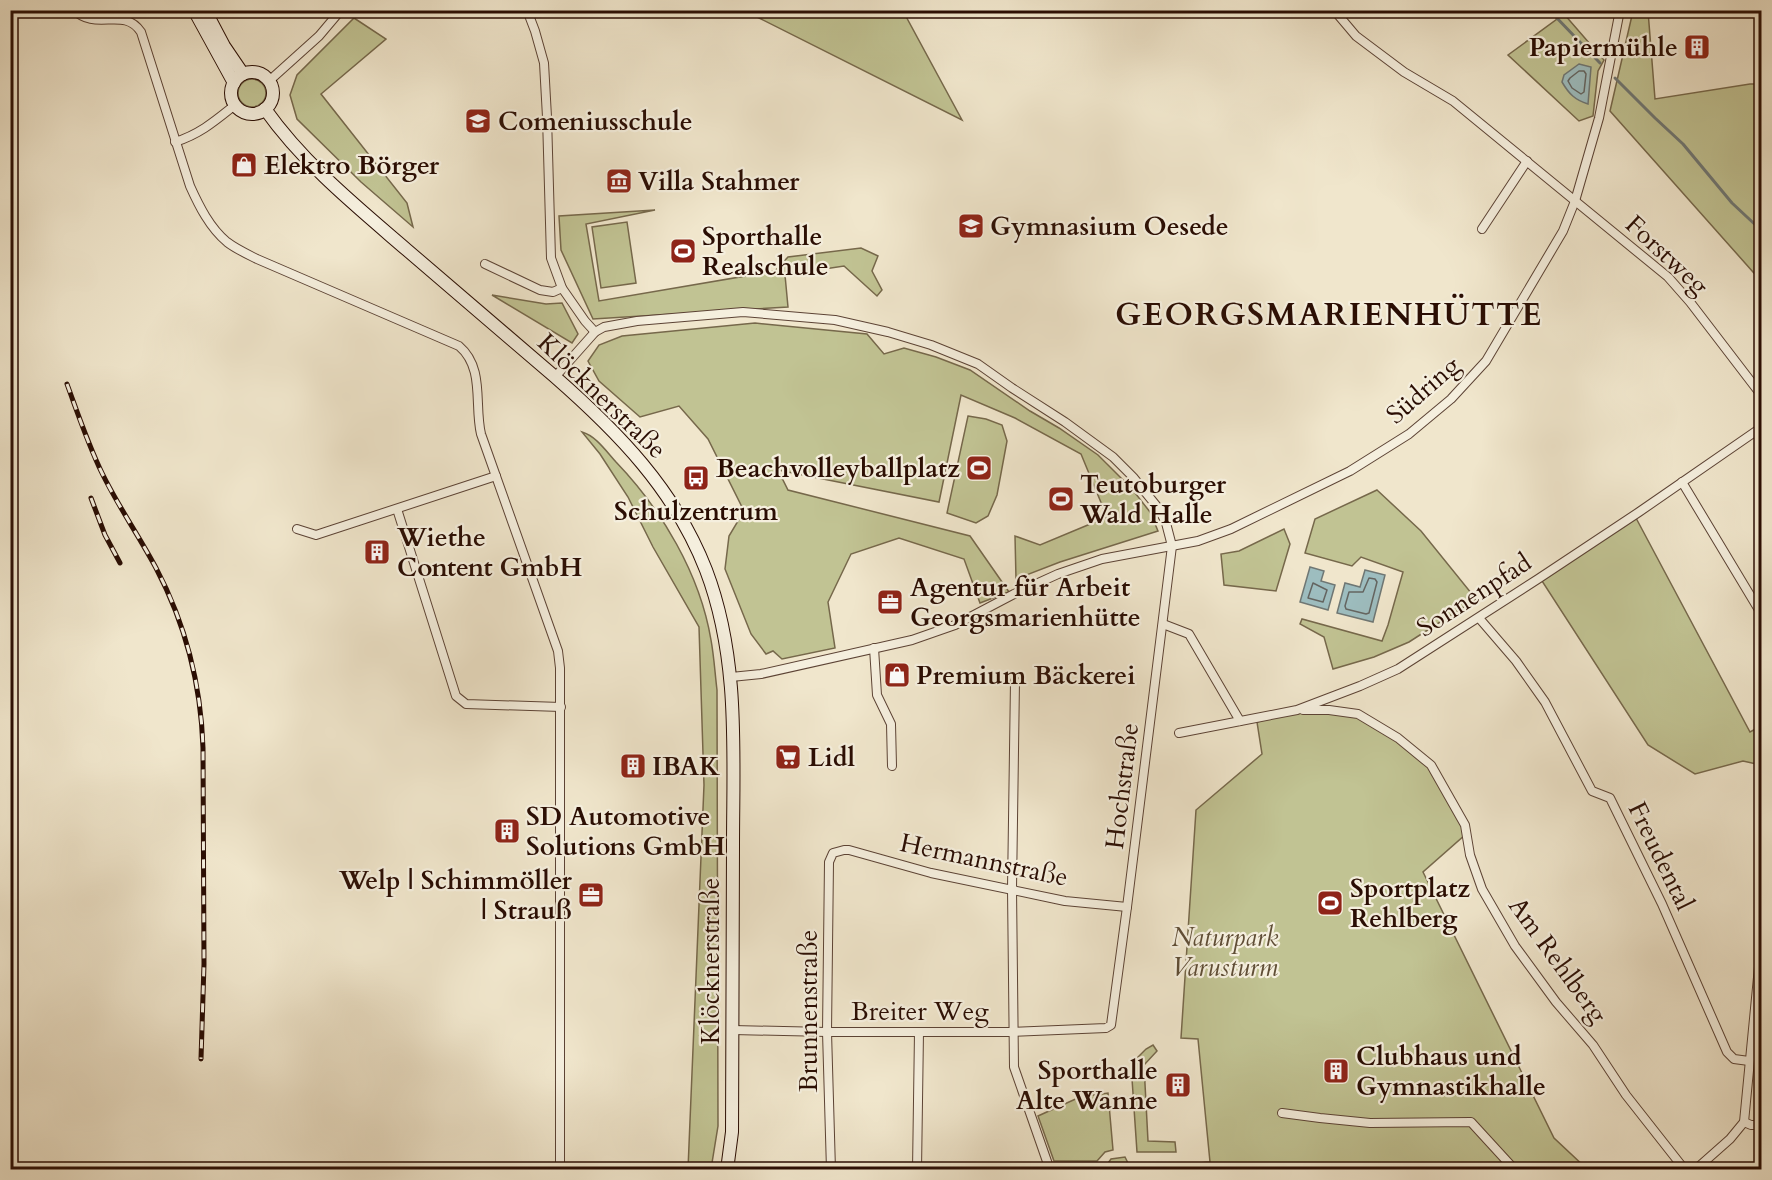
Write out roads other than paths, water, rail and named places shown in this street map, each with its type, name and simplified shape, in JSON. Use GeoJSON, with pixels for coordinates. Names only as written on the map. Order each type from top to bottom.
{"type":"FeatureCollection","features":[{"type":"Feature","properties":{"kind":"main road"},"geometry":{"type":"LineString","coordinates":[[194,10],[239,79]]}},
{"type":"Feature","properties":{"kind":"main road"},"geometry":{"type":"LineString","coordinates":[[205,10],[239,79]]}},
{"type":"Feature","properties":{"kind":"main road"},"geometry":{"type":"LineString","coordinates":[[253,72],[259,73],[269,81],[273,93],[265,109],[252,114],[240,110],[235,105],[231,93],[239,79],[253,72]]}},
{"type":"Feature","properties":{"kind":"main road","name":"Klöcknerstraße"},"geometry":{"type":"LineString","coordinates":[[265,109],[310,163],[352,203],[555,378],[628,446],[663,489],[680,516],[706,570],[723,629],[731,677],[733,732],[732,1132],[727,1170]]}},
{"type":"Feature","properties":{"kind":"street"},"geometry":{"type":"LineString","coordinates":[[74,10],[88,20],[130,21],[141,32],[190,186],[201,209],[227,242],[257,259],[459,346],[470,358],[477,383],[477,415],[480,428],[558,651],[560,668],[560,1170]]}},
{"type":"Feature","properties":{"kind":"street"},"geometry":{"type":"LineString","coordinates":[[269,81],[319,36],[341,10]]}},
{"type":"Feature","properties":{"kind":"street"},"geometry":{"type":"LineString","coordinates":[[527,10],[544,63],[550,258],[562,288],[595,332]]}},
{"type":"Feature","properties":{"kind":"street","name":"Forstweg"},"geometry":{"type":"LineString","coordinates":[[1334,10],[1356,36],[1404,72],[1453,101],[1668,276],[1761,396]]}},
{"type":"Feature","properties":{"kind":"street","name":"Südring"},"geometry":{"type":"LineString","coordinates":[[731,677],[762,674],[912,640],[955,625],[1058,574],[1102,559],[1198,541],[1231,529],[1350,471],[1409,434],[1451,399],[1486,361],[1563,231],[1575,201],[1599,118],[1620,10]]}},
{"type":"Feature","properties":{"kind":"street"},"geometry":{"type":"LineString","coordinates":[[175,142],[207,127],[235,105]]}},
{"type":"Feature","properties":{"kind":"street"},"geometry":{"type":"LineString","coordinates":[[1482,229],[1527,161]]}},
{"type":"Feature","properties":{"kind":"street"},"geometry":{"type":"LineString","coordinates":[[485,264],[540,290],[553,292],[562,288]]}},
{"type":"Feature","properties":{"kind":"street"},"geometry":{"type":"LineString","coordinates":[[555,378],[595,332],[614,324],[743,312],[835,320],[888,332],[931,345],[978,364],[1065,422],[1113,458],[1133,477],[1159,509],[1166,522],[1172,546]]}},
{"type":"Feature","properties":{"kind":"street","name":"Sonnenpfad"},"geometry":{"type":"LineString","coordinates":[[1179,733],[1297,710],[1398,669],[1479,618],[1761,427]]}},
{"type":"Feature","properties":{"kind":"street"},"geometry":{"type":"LineString","coordinates":[[297,529],[316,535],[496,476]]}},
{"type":"Feature","properties":{"kind":"street"},"geometry":{"type":"LineString","coordinates":[[1682,482],[1761,615]]}},
{"type":"Feature","properties":{"kind":"street"},"geometry":{"type":"LineString","coordinates":[[397,509],[456,696],[466,704],[561,707]]}},
{"type":"Feature","properties":{"kind":"street","name":"Hochstraße"},"geometry":{"type":"LineString","coordinates":[[1106,1028],[1111,1025],[1172,546]]}},
{"type":"Feature","properties":{"kind":"street","name":"Freudental"},"geometry":{"type":"LineString","coordinates":[[1479,618],[1516,662],[1545,702],[1592,791],[1610,798],[1662,904],[1727,1052],[1734,1059],[1749,1061]]}},
{"type":"Feature","properties":{"kind":"street"},"geometry":{"type":"LineString","coordinates":[[1163,624],[1189,634],[1240,721]]}},
{"type":"Feature","properties":{"kind":"street"},"geometry":{"type":"LineString","coordinates":[[874,648],[877,695],[891,724],[892,766]]}},
{"type":"Feature","properties":{"kind":"street"},"geometry":{"type":"LineString","coordinates":[[1015,681],[1012,889],[1014,1067],[1050,1170]]}},
{"type":"Feature","properties":{"kind":"street","name":"Am Rehlberg"},"geometry":{"type":"LineString","coordinates":[[1297,710],[1329,710],[1358,714],[1398,738],[1431,765],[1465,825],[1470,855],[1482,889],[1515,946],[1556,1002],[1593,1045],[1626,1095],[1685,1170]]}},
{"type":"Feature","properties":{"kind":"street","name":"Hermannstraße"},"geometry":{"type":"LineString","coordinates":[[833,853],[849,850],[932,873],[1065,901],[1127,908]]}},
{"type":"Feature","properties":{"kind":"street","name":"Brunnenstraße"},"geometry":{"type":"LineString","coordinates":[[831,1170],[827,1032],[829,862],[833,853]]}},
{"type":"Feature","properties":{"kind":"street"},"geometry":{"type":"LineString","coordinates":[[1695,1170],[1730,1139],[1744,1122],[1761,936]]}},
{"type":"Feature","properties":{"kind":"street","name":"Breiter Weg"},"geometry":{"type":"LineString","coordinates":[[733,1030],[1012,1032],[1106,1028]]}},
{"type":"Feature","properties":{"kind":"street"},"geometry":{"type":"LineString","coordinates":[[917,1170],[919,1032]]}},
{"type":"Feature","properties":{"kind":"street"},"geometry":{"type":"LineString","coordinates":[[1282,1113],[1370,1123],[1471,1122],[1515,1170]]}},
{"type":"Feature","properties":{"kind":"street"},"geometry":{"type":"LineString","coordinates":[[1744,1122],[1761,1125]]}},
{"type":"Feature","properties":{"kind":"water"},"geometry":{"type":"Polygon","coordinates":[[[1579,64],[1591,67],[1588,104],[1573,96],[1562,82],[1564,75],[1579,64]]]}},
{"type":"Feature","properties":{"kind":"water"},"geometry":{"type":"Polygon","coordinates":[[[1310,567],[1324,571],[1321,581],[1335,585],[1328,610],[1300,602],[1310,567]]]}},
{"type":"Feature","properties":{"kind":"water"},"geometry":{"type":"Polygon","coordinates":[[[1365,570],[1385,575],[1373,622],[1337,613],[1345,583],[1360,587],[1365,570]]]}},
{"type":"Feature","properties":{"kind":"waterway"},"geometry":{"type":"LineString","coordinates":[[1545,10],[1554,15],[1600,63]]}},
{"type":"Feature","properties":{"kind":"waterway"},"geometry":{"type":"LineString","coordinates":[[1615,78],[1683,144],[1732,203],[1762,231]]}},
{"type":"Feature","properties":{"kind":"railway"},"geometry":{"type":"LineString","coordinates":[[67,384],[102,473],[167,590],[184,633],[195,678],[203,748],[204,964],[201,1059]]}},
{"type":"Feature","properties":{"kind":"railway"},"geometry":{"type":"LineString","coordinates":[[91,498],[105,535],[120,563]]}},
{"type":"Feature","properties":{"kind":"place","name":"Papiermühle"},"geometry":{"type":"Point","coordinates":[1697,47]}},
{"type":"Feature","properties":{"kind":"place","name":"Comeniusschule"},"geometry":{"type":"Point","coordinates":[478,121]}},
{"type":"Feature","properties":{"kind":"place","name":"Elektro Börger"},"geometry":{"type":"Point","coordinates":[244,165]}},
{"type":"Feature","properties":{"kind":"place","name":"Villa Stahmer"},"geometry":{"type":"Point","coordinates":[619,181]}},
{"type":"Feature","properties":{"kind":"place","name":"Gymnasium Oesede"},"geometry":{"type":"Point","coordinates":[971,226]}},
{"type":"Feature","properties":{"kind":"place","name":"Sporthalle Realschule"},"geometry":{"type":"Point","coordinates":[683,251]}},
{"type":"Feature","properties":{"kind":"place","name":"Beachvolleyballplatz"},"geometry":{"type":"Point","coordinates":[979,468]}},
{"type":"Feature","properties":{"kind":"place","name":"Schulzentrum"},"geometry":{"type":"Point","coordinates":[696,478]}},
{"type":"Feature","properties":{"kind":"place","name":"Teutoburger Wald Halle"},"geometry":{"type":"Point","coordinates":[1061,499]}},
{"type":"Feature","properties":{"kind":"place","name":"Wiethe Content GmbH"},"geometry":{"type":"Point","coordinates":[377,552]}},
{"type":"Feature","properties":{"kind":"place","name":"Agentur für Arbeit Georgsmarienhütte"},"geometry":{"type":"Point","coordinates":[890,602]}},
{"type":"Feature","properties":{"kind":"place","name":"Premium Bäckerei"},"geometry":{"type":"Point","coordinates":[897,675]}},
{"type":"Feature","properties":{"kind":"place","name":"Lidl"},"geometry":{"type":"Point","coordinates":[788,757]}},
{"type":"Feature","properties":{"kind":"place","name":"IBAK"},"geometry":{"type":"Point","coordinates":[633,766]}},
{"type":"Feature","properties":{"kind":"place","name":"SD Automotive Solutions GmbH"},"geometry":{"type":"Point","coordinates":[507,831]}},
{"type":"Feature","properties":{"kind":"place","name":"Welp | Schimmöller | Strauß"},"geometry":{"type":"Point","coordinates":[591,895]}},
{"type":"Feature","properties":{"kind":"place","name":"Sportplatz Rehlberg"},"geometry":{"type":"Point","coordinates":[1330,903]}},
{"type":"Feature","properties":{"kind":"place","name":"Clubhaus und Gymnastikhalle"},"geometry":{"type":"Point","coordinates":[1336,1071]}},
{"type":"Feature","properties":{"kind":"place","name":"Sporthalle Alte Wanne"},"geometry":{"type":"Point","coordinates":[1178,1085]}},
{"type":"Feature","properties":{"kind":"district","name":"GEORGSMARIENHÜTTE"},"geometry":{"type":"Point","coordinates":[1329,315]}},
{"type":"Feature","properties":{"kind":"park label","name":"Naturpark Varusturm"},"geometry":{"type":"Point","coordinates":[1225,952]}}]}
